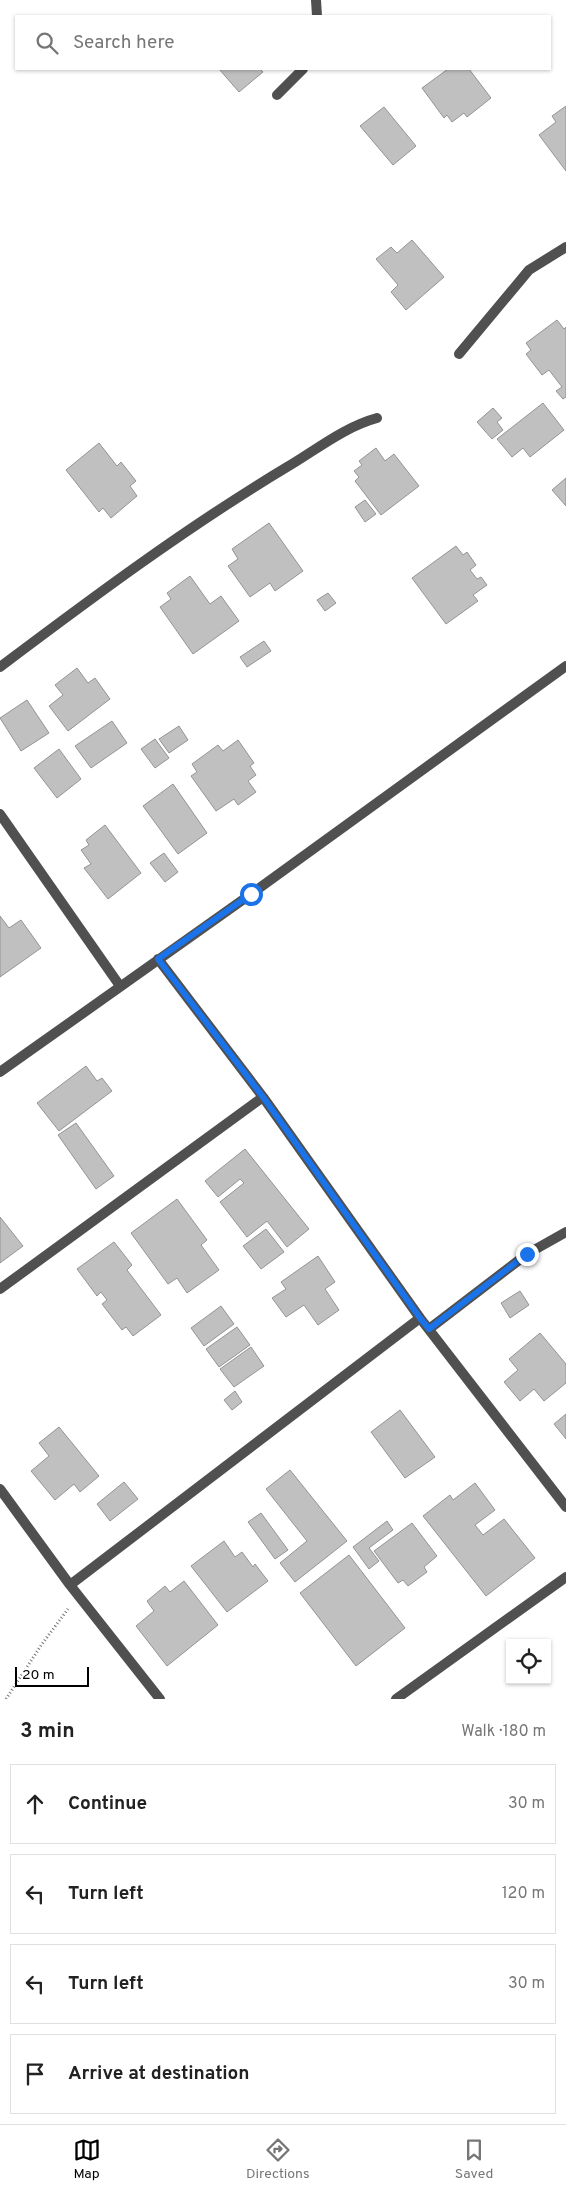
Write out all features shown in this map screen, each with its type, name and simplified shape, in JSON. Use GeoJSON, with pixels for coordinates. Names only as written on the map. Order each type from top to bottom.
{"type":"FeatureCollection","features":[{"type":"Feature","properties":{"kind":"street"},"geometry":{"type":"LineString","coordinates":[[316,0],[317,15]]}},
{"type":"Feature","properties":{"kind":"street"},"geometry":{"type":"LineString","coordinates":[[277,95],[302,70]]}},
{"type":"Feature","properties":{"kind":"street"},"geometry":{"type":"LineString","coordinates":[[459,354],[529,270],[566,247]]}},
{"type":"Feature","properties":{"kind":"street"},"geometry":{"type":"LineString","coordinates":[[0,667],[102,591],[245,492],[352,427],[377,418]]}},
{"type":"Feature","properties":{"kind":"street"},"geometry":{"type":"LineString","coordinates":[[0,1072],[566,666]]}},
{"type":"Feature","properties":{"kind":"street"},"geometry":{"type":"LineString","coordinates":[[0,814],[120,986]]}},
{"type":"Feature","properties":{"kind":"street"},"geometry":{"type":"LineString","coordinates":[[158,959],[263,1097],[420,1318],[566,1507]]}},
{"type":"Feature","properties":{"kind":"street"},"geometry":{"type":"LineString","coordinates":[[0,1289],[263,1097]]}},
{"type":"Feature","properties":{"kind":"street"},"geometry":{"type":"LineString","coordinates":[[429,1329],[527,1254],[566,1232]]}},
{"type":"Feature","properties":{"kind":"street"},"geometry":{"type":"LineString","coordinates":[[70,1585],[420,1318]]}},
{"type":"Feature","properties":{"kind":"street"},"geometry":{"type":"LineString","coordinates":[[0,1489],[78,1596],[160,1699]]}},
{"type":"Feature","properties":{"kind":"street"},"geometry":{"type":"LineString","coordinates":[[396,1699],[566,1577]]}},
{"type":"Feature","properties":{"kind":"path"},"geometry":{"type":"LineString","coordinates":[[6,1699],[42,1644],[78,1596]]}},
{"type":"Feature","properties":{"kind":"building"},"geometry":{"type":"Polygon","coordinates":[[[220,70],[261,70],[263,72],[239,92],[220,70]]]}},
{"type":"Feature","properties":{"kind":"building"},"geometry":{"type":"Polygon","coordinates":[[[447,70],[470,70],[491,98],[467,117],[464,113],[452,122],[447,115],[444,118],[422,88],[447,70]]]}},
{"type":"Feature","properties":{"kind":"building"},"geometry":{"type":"Polygon","coordinates":[[[566,106],[566,171],[539,135],[556,122],[552,116],[566,106]]]}},
{"type":"Feature","properties":{"kind":"building"},"geometry":{"type":"Polygon","coordinates":[[[384,107],[416,146],[393,165],[360,126],[384,107]]]}},
{"type":"Feature","properties":{"kind":"building"},"geometry":{"type":"Polygon","coordinates":[[[412,240],[444,277],[406,310],[391,292],[398,285],[376,259],[391,247],[397,253],[412,240]]]}},
{"type":"Feature","properties":{"kind":"building"},"geometry":{"type":"Polygon","coordinates":[[[557,320],[564,329],[566,327],[566,397],[563,399],[556,391],[562,387],[549,370],[542,375],[526,354],[531,350],[526,343],[557,320]]]}},
{"type":"Feature","properties":{"kind":"building"},"geometry":{"type":"Polygon","coordinates":[[[543,403],[564,430],[530,457],[523,448],[512,457],[497,439],[543,403]]]}},
{"type":"Feature","properties":{"kind":"building"},"geometry":{"type":"Polygon","coordinates":[[[493,408],[502,418],[497,422],[503,430],[492,439],[477,422],[493,408]]]}},
{"type":"Feature","properties":{"kind":"building"},"geometry":{"type":"Polygon","coordinates":[[[99,443],[117,466],[121,462],[136,481],[130,486],[137,496],[111,518],[103,508],[99,512],[66,470],[99,443]]]}},
{"type":"Feature","properties":{"kind":"building"},"geometry":{"type":"Polygon","coordinates":[[[376,448],[385,461],[394,454],[419,486],[381,515],[355,481],[359,477],[354,471],[362,465],[359,461],[376,448]]]}},
{"type":"Feature","properties":{"kind":"building"},"geometry":{"type":"Polygon","coordinates":[[[566,478],[566,506],[552,490],[566,478]]]}},
{"type":"Feature","properties":{"kind":"building"},"geometry":{"type":"Polygon","coordinates":[[[365,500],[376,514],[365,522],[355,507],[365,500]]]}},
{"type":"Feature","properties":{"kind":"building"},"geometry":{"type":"Polygon","coordinates":[[[269,523],[303,571],[275,591],[270,583],[250,597],[228,566],[238,559],[232,549],[269,523]]]}},
{"type":"Feature","properties":{"kind":"building"},"geometry":{"type":"Polygon","coordinates":[[[456,546],[463,555],[467,552],[476,565],[470,570],[477,579],[481,577],[487,585],[473,595],[478,601],[446,624],[412,578],[456,546]]]}},
{"type":"Feature","properties":{"kind":"building"},"geometry":{"type":"Polygon","coordinates":[[[190,576],[210,604],[221,596],[239,621],[193,654],[160,607],[171,599],[167,593],[190,576]]]}},
{"type":"Feature","properties":{"kind":"building"},"geometry":{"type":"Polygon","coordinates":[[[328,593],[336,603],[325,611],[317,600],[328,593]]]}},
{"type":"Feature","properties":{"kind":"building"},"geometry":{"type":"Polygon","coordinates":[[[264,641],[271,651],[247,667],[240,657],[264,641]]]}},
{"type":"Feature","properties":{"kind":"building"},"geometry":{"type":"Polygon","coordinates":[[[77,668],[88,683],[95,678],[110,699],[68,731],[49,706],[63,695],[55,685],[77,668]]]}},
{"type":"Feature","properties":{"kind":"building"},"geometry":{"type":"Polygon","coordinates":[[[27,700],[49,733],[21,751],[0,718],[27,700]]]}},
{"type":"Feature","properties":{"kind":"building"},"geometry":{"type":"Polygon","coordinates":[[[112,721],[127,743],[91,768],[75,746],[112,721]]]}},
{"type":"Feature","properties":{"kind":"building"},"geometry":{"type":"Polygon","coordinates":[[[179,726],[188,740],[169,753],[159,739],[179,726]]]}},
{"type":"Feature","properties":{"kind":"building"},"geometry":{"type":"Polygon","coordinates":[[[155,739],[169,758],[155,768],[141,749],[155,739]]]}},
{"type":"Feature","properties":{"kind":"building"},"geometry":{"type":"Polygon","coordinates":[[[238,740],[254,763],[250,766],[256,775],[248,781],[256,792],[238,805],[234,799],[216,811],[191,776],[197,772],[192,764],[218,745],[223,751],[238,740]]]}},
{"type":"Feature","properties":{"kind":"building"},"geometry":{"type":"Polygon","coordinates":[[[59,749],[81,779],[57,798],[34,768],[59,749]]]}},
{"type":"Feature","properties":{"kind":"building"},"geometry":{"type":"Polygon","coordinates":[[[173,784],[207,833],[178,854],[143,806],[173,784]]]}},
{"type":"Feature","properties":{"kind":"building"},"geometry":{"type":"Polygon","coordinates":[[[105,825],[141,873],[108,899],[84,868],[91,864],[81,850],[89,845],[86,840],[105,825]]]}},
{"type":"Feature","properties":{"kind":"building"},"geometry":{"type":"Polygon","coordinates":[[[164,853],[178,872],[165,882],[150,863],[164,853]]]}},
{"type":"Feature","properties":{"kind":"building"},"geometry":{"type":"Polygon","coordinates":[[[0,916],[9,928],[21,920],[41,948],[0,977],[0,916]]]}},
{"type":"Feature","properties":{"kind":"building"},"geometry":{"type":"Polygon","coordinates":[[[86,1066],[97,1081],[102,1078],[112,1091],[59,1131],[37,1103],[86,1066]]]}},
{"type":"Feature","properties":{"kind":"building"},"geometry":{"type":"Polygon","coordinates":[[[76,1123],[114,1176],[96,1189],[58,1135],[76,1123]]]}},
{"type":"Feature","properties":{"kind":"building"},"geometry":{"type":"Polygon","coordinates":[[[245,1149],[309,1229],[287,1247],[267,1221],[247,1237],[220,1202],[244,1183],[240,1179],[218,1197],[205,1181],[245,1149]]]}},
{"type":"Feature","properties":{"kind":"building"},"geometry":{"type":"Polygon","coordinates":[[[177,1199],[207,1240],[201,1245],[219,1270],[187,1293],[177,1278],[168,1284],[131,1233],[177,1199]]]}},
{"type":"Feature","properties":{"kind":"building"},"geometry":{"type":"Polygon","coordinates":[[[0,1217],[23,1246],[0,1263],[0,1217]]]}},
{"type":"Feature","properties":{"kind":"building"},"geometry":{"type":"Polygon","coordinates":[[[266,1229],[284,1252],[261,1269],[243,1246],[266,1229]]]}},
{"type":"Feature","properties":{"kind":"building"},"geometry":{"type":"Polygon","coordinates":[[[114,1242],[132,1265],[127,1270],[161,1315],[133,1336],[126,1327],[122,1330],[102,1304],[107,1300],[101,1292],[97,1296],[77,1269],[114,1242]]]}},
{"type":"Feature","properties":{"kind":"building"},"geometry":{"type":"Polygon","coordinates":[[[318,1256],[335,1282],[325,1289],[339,1310],[318,1325],[304,1305],[286,1317],[272,1298],[286,1289],[281,1282],[318,1256]]]}},
{"type":"Feature","properties":{"kind":"building"},"geometry":{"type":"Polygon","coordinates":[[[520,1291],[529,1305],[510,1318],[501,1303],[520,1291]]]}},
{"type":"Feature","properties":{"kind":"building"},"geometry":{"type":"Polygon","coordinates":[[[221,1306],[234,1324],[204,1346],[191,1328],[221,1306]]]}},
{"type":"Feature","properties":{"kind":"building"},"geometry":{"type":"Polygon","coordinates":[[[237,1327],[250,1345],[219,1367],[206,1349],[237,1327]]]}},
{"type":"Feature","properties":{"kind":"building"},"geometry":{"type":"Polygon","coordinates":[[[540,1333],[566,1364],[566,1383],[544,1401],[534,1389],[520,1401],[504,1382],[518,1370],[509,1359],[540,1333]]]}},
{"type":"Feature","properties":{"kind":"building"},"geometry":{"type":"Polygon","coordinates":[[[251,1347],[264,1366],[234,1387],[220,1369],[251,1347]]]}},
{"type":"Feature","properties":{"kind":"building"},"geometry":{"type":"Polygon","coordinates":[[[235,1391],[242,1402],[232,1410],[224,1400],[235,1391]]]}},
{"type":"Feature","properties":{"kind":"building"},"geometry":{"type":"Polygon","coordinates":[[[400,1410],[435,1457],[405,1478],[371,1432],[400,1410]]]}},
{"type":"Feature","properties":{"kind":"building"},"geometry":{"type":"Polygon","coordinates":[[[566,1414],[566,1439],[554,1424],[566,1414]]]}},
{"type":"Feature","properties":{"kind":"building"},"geometry":{"type":"Polygon","coordinates":[[[59,1427],[99,1476],[80,1492],[74,1484],[55,1500],[31,1471],[49,1456],[39,1443],[59,1427]]]}},
{"type":"Feature","properties":{"kind":"building"},"geometry":{"type":"Polygon","coordinates":[[[290,1470],[347,1541],[295,1582],[280,1563],[307,1541],[266,1489],[290,1470]]]}},
{"type":"Feature","properties":{"kind":"building"},"geometry":{"type":"Polygon","coordinates":[[[124,1482],[138,1499],[110,1521],[97,1504],[124,1482]]]}},
{"type":"Feature","properties":{"kind":"building"},"geometry":{"type":"Polygon","coordinates":[[[475,1483],[495,1510],[475,1525],[483,1535],[504,1519],[535,1558],[486,1596],[423,1516],[450,1495],[453,1500],[475,1483]]]}},
{"type":"Feature","properties":{"kind":"building"},"geometry":{"type":"Polygon","coordinates":[[[261,1513],[288,1550],[275,1559],[248,1522],[261,1513]]]}},
{"type":"Feature","properties":{"kind":"building"},"geometry":{"type":"Polygon","coordinates":[[[387,1521],[393,1530],[369,1548],[379,1561],[369,1569],[353,1547],[387,1521]]]}},
{"type":"Feature","properties":{"kind":"building"},"geometry":{"type":"Polygon","coordinates":[[[412,1523],[437,1556],[424,1567],[427,1572],[408,1586],[403,1580],[398,1583],[374,1551],[412,1523]]]}},
{"type":"Feature","properties":{"kind":"building"},"geometry":{"type":"Polygon","coordinates":[[[224,1541],[235,1557],[242,1552],[253,1567],[255,1564],[268,1581],[227,1612],[191,1566],[224,1541]]]}},
{"type":"Feature","properties":{"kind":"building"},"geometry":{"type":"Polygon","coordinates":[[[349,1555],[405,1628],[356,1666],[300,1593],[349,1555]]]}},
{"type":"Feature","properties":{"kind":"building"},"geometry":{"type":"Polygon","coordinates":[[[184,1581],[218,1625],[167,1666],[136,1626],[154,1611],[147,1601],[165,1586],[170,1592],[184,1581]]]}},
{"type":"Feature","properties":{"kind":"route"},"geometry":{"type":"LineString","coordinates":[[251,894],[158,959],[263,1097],[420,1318],[429,1329],[480,1288],[527,1254]]}}]}
